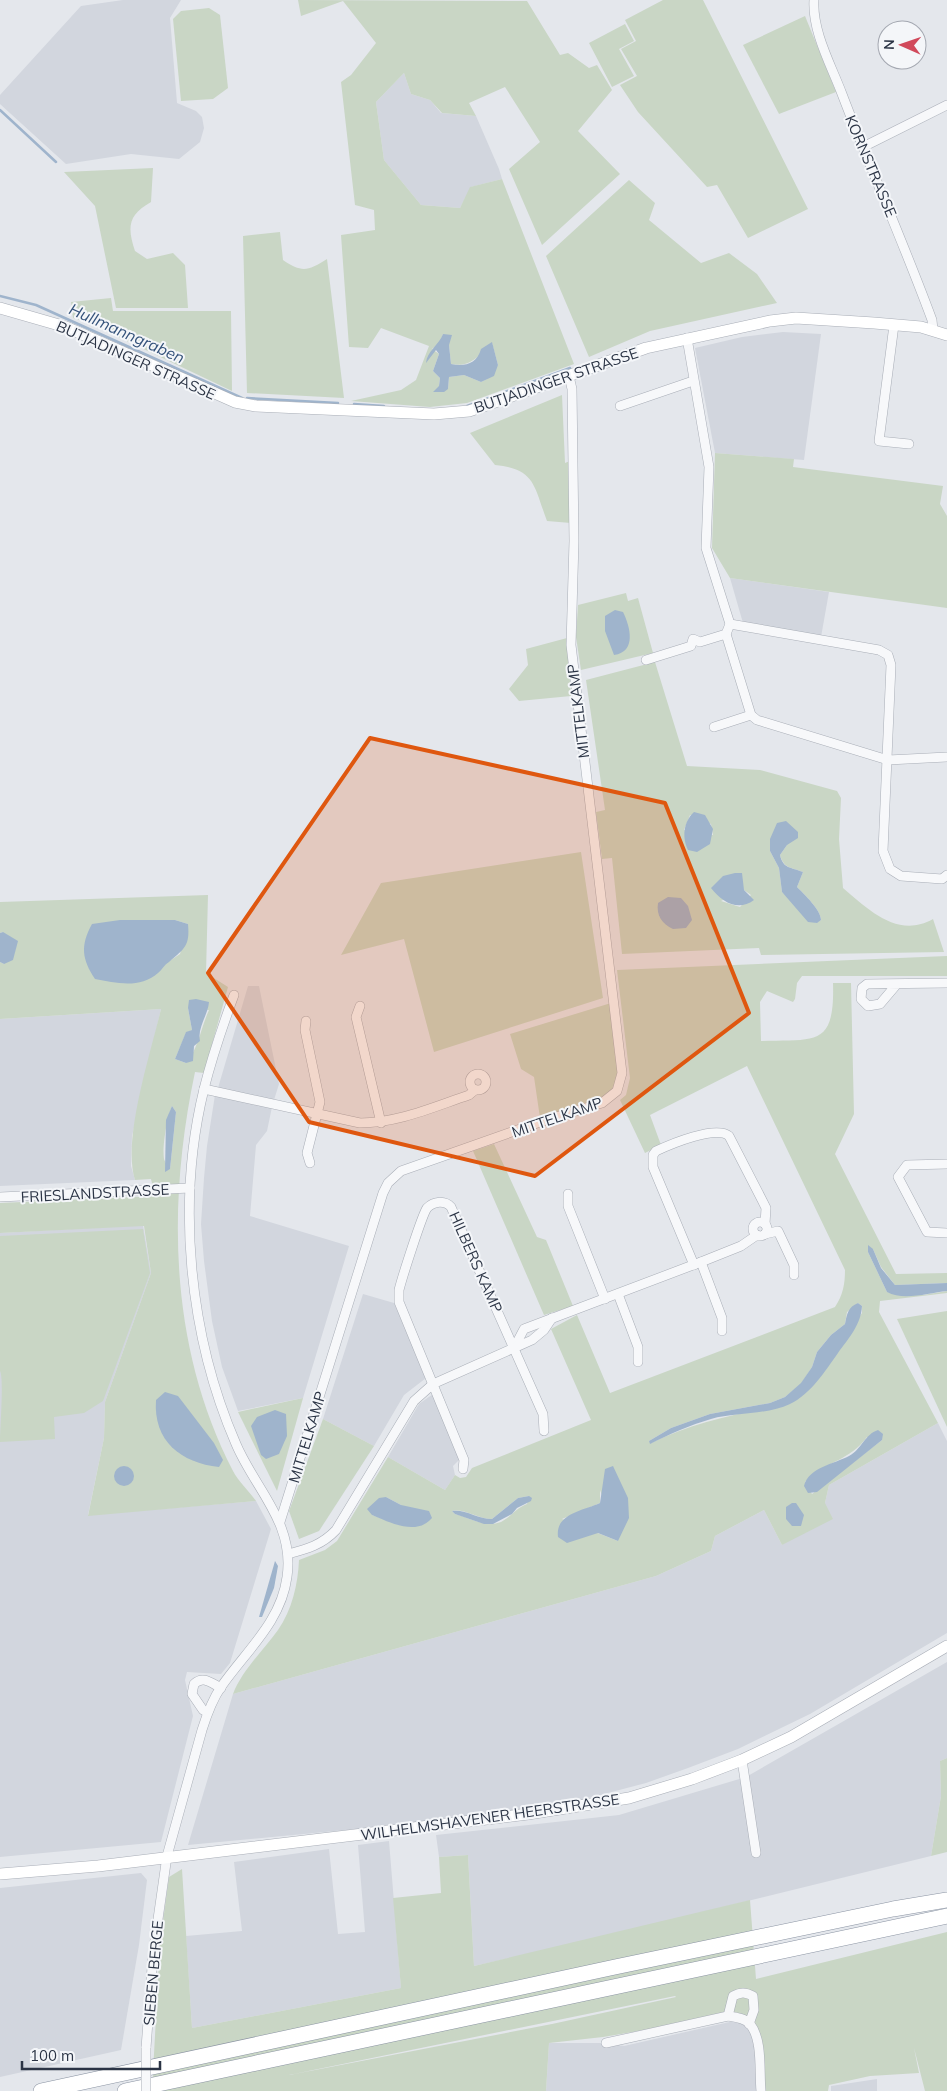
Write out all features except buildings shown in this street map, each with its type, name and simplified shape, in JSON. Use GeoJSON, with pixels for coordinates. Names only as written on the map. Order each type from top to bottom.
{"type":"FeatureCollection","features":[{"type":"Feature","properties":{"kind":"highway"},"geometry":{"type":"LineString","coordinates":[[893,1909],[920,1895],[947,1890]]}},
{"type":"Feature","properties":{"kind":"highway"},"geometry":{"type":"LineString","coordinates":[[41,2091],[893,1909],[947,1900]]}},
{"type":"Feature","properties":{"kind":"highway"},"geometry":{"type":"LineString","coordinates":[[125,2091],[947,1916]]}},
{"type":"Feature","properties":{"kind":"street","name":"KORNSTRASSE"},"geometry":{"type":"LineString","coordinates":[[814,0],[813,9],[827,54],[862,147],[900,235],[932,320],[933,330]]}},
{"type":"Feature","properties":{"kind":"street"},"geometry":{"type":"LineString","coordinates":[[862,147],[947,105]]}},
{"type":"Feature","properties":{"kind":"street","name":"BUTJADINGER STRASSE"},"geometry":{"type":"LineString","coordinates":[[0,308],[66,328],[230,401],[256,406],[434,414],[451,413],[481,407],[646,348],[770,321],[796,318],[894,325],[933,330],[947,335]]}},
{"type":"Feature","properties":{"kind":"street"},"geometry":{"type":"LineString","coordinates":[[894,325],[879,441],[909,444]]}},
{"type":"Feature","properties":{"kind":"street"},"geometry":{"type":"LineString","coordinates":[[687,338],[710,467],[706,548],[730,624],[726,634],[752,715],[757,720],[888,760],[947,757]]}},
{"type":"Feature","properties":{"kind":"street","name":"MITTELKAMP"},"geometry":{"type":"LineString","coordinates":[[280,1522],[388,1183],[401,1172],[602,1103],[617,1091],[622,1073],[571,645],[574,541],[572,389],[569,376]]}},
{"type":"Feature","properties":{"kind":"street"},"geometry":{"type":"LineString","coordinates":[[620,406],[694,380]]}},
{"type":"Feature","properties":{"kind":"street"},"geometry":{"type":"LineString","coordinates":[[730,624],[879,650],[888,655],[892,665],[883,851],[890,869],[900,876],[920,879],[942,879],[947,875]]}},
{"type":"Feature","properties":{"kind":"street"},"geometry":{"type":"LineString","coordinates":[[646,660],[691,646],[693,639],[700,642],[726,634]]}},
{"type":"Feature","properties":{"kind":"street"},"geometry":{"type":"LineString","coordinates":[[714,726],[752,715]]}},
{"type":"Feature","properties":{"kind":"street"},"geometry":{"type":"LineString","coordinates":[[897,984],[947,983]]}},
{"type":"Feature","properties":{"kind":"street","name":"FRIESLANDSTRASSE"},"geometry":{"type":"LineString","coordinates":[[234,995],[204,1089],[190,1188],[193,1276],[199,1318],[211,1369],[236,1444],[249,1472],[266,1495],[280,1522]]}},
{"type":"Feature","properties":{"kind":"street"},"geometry":{"type":"LineString","coordinates":[[360,1006],[356,1017],[381,1123]]}},
{"type":"Feature","properties":{"kind":"street"},"geometry":{"type":"LineString","coordinates":[[306,1021],[305,1030],[320,1102],[307,1153],[310,1162]]}},
{"type":"Feature","properties":{"kind":"street"},"geometry":{"type":"LineString","coordinates":[[204,1089],[360,1123],[381,1123],[469,1095],[475,1090]]}},
{"type":"Feature","properties":{"kind":"street"},"geometry":{"type":"LineString","coordinates":[[722,1331],[722,1318],[653,1167],[653,1155],[656,1152],[710,1132],[724,1133],[728,1136],[766,1208],[764,1224],[760,1222],[754,1225],[753,1230],[761,1235]]}},
{"type":"Feature","properties":{"kind":"street"},"geometry":{"type":"LineString","coordinates":[[947,1164],[907,1165],[898,1177],[927,1232],[947,1234]]}},
{"type":"Feature","properties":{"kind":"street","name":"FRIESLANDSTRASSE"},"geometry":{"type":"LineString","coordinates":[[0,1197],[190,1188]]}},
{"type":"Feature","properties":{"kind":"street"},"geometry":{"type":"LineString","coordinates":[[568,1194],[568,1206],[605,1299]]}},
{"type":"Feature","properties":{"kind":"street","name":"HILBERS KAMP"},"geometry":{"type":"LineString","coordinates":[[433,1384],[403,1314],[398,1290],[425,1212],[435,1203],[445,1202],[452,1207],[514,1348]]}},
{"type":"Feature","properties":{"kind":"street"},"geometry":{"type":"LineString","coordinates":[[514,1348],[524,1329],[741,1246],[761,1235],[778,1231],[794,1265],[794,1275]]}},
{"type":"Feature","properties":{"kind":"street"},"geometry":{"type":"LineString","coordinates":[[618,1294],[638,1347],[638,1362]]}},
{"type":"Feature","properties":{"kind":"street"},"geometry":{"type":"LineString","coordinates":[[288,1554],[313,1547],[327,1539],[336,1530],[414,1401],[433,1384],[532,1340],[544,1330],[552,1318]]}},
{"type":"Feature","properties":{"kind":"street"},"geometry":{"type":"LineString","coordinates":[[514,1348],[543,1414],[544,1430]]}},
{"type":"Feature","properties":{"kind":"street"},"geometry":{"type":"LineString","coordinates":[[433,1384],[464,1460],[463,1469]]}},
{"type":"Feature","properties":{"kind":"street"},"geometry":{"type":"LineString","coordinates":[[167,1856],[208,1712],[221,1688],[271,1622],[282,1600],[288,1577],[288,1554],[280,1522]]}},
{"type":"Feature","properties":{"kind":"street","name":"WILHELMSHAVENER HEERSTRASSE"},"geometry":{"type":"LineString","coordinates":[[0,1874],[98,1866],[167,1856],[589,1806],[661,1790],[742,1760],[791,1737],[947,1646]]}},
{"type":"Feature","properties":{"kind":"street"},"geometry":{"type":"LineString","coordinates":[[208,1712],[203,1710],[192,1694],[194,1684],[199,1680],[205,1679],[221,1688]]}},
{"type":"Feature","properties":{"kind":"street"},"geometry":{"type":"LineString","coordinates":[[742,1760],[756,1853]]}},
{"type":"Feature","properties":{"kind":"street","name":"SIEBEN BERGE"},"geometry":{"type":"LineString","coordinates":[[146,2091],[146,2048],[153,1954],[167,1856]]}},
{"type":"Feature","properties":{"kind":"street"},"geometry":{"type":"LineString","coordinates":[[728,2016],[733,1996],[739,1992],[747,1993],[753,1996],[755,2002],[749,2024]]}},
{"type":"Feature","properties":{"kind":"street"},"geometry":{"type":"LineString","coordinates":[[606,2043],[728,2016],[738,2017],[749,2024],[757,2044],[761,2091]]}},
{"type":"Feature","properties":{"kind":"highlighted area"},"geometry":{"type":"Polygon","coordinates":[[[370,738],[665,803],[749,1013],[535,1176],[309,1122],[208,973],[370,738]]]}},
{"type":"Feature","properties":{"kind":"shaded area"},"geometry":{"type":"Polygon","coordinates":[[[123,0],[181,0],[170,18],[177,103],[196,111],[202,117],[204,128],[200,142],[179,159],[131,154],[66,164],[0,104],[0,95],[81,6],[123,0]]]}},
{"type":"Feature","properties":{"kind":"shaded area"},"geometry":{"type":"Polygon","coordinates":[[[404,73],[411,94],[430,100],[441,113],[476,116],[499,169],[502,179],[471,187],[460,208],[421,205],[384,160],[376,102],[404,73]]]}},
{"type":"Feature","properties":{"kind":"shaded area"},"geometry":{"type":"Polygon","coordinates":[[[783,332],[821,334],[804,460],[715,453],[695,348],[742,337],[783,332]]]}},
{"type":"Feature","properties":{"kind":"shaded area"},"geometry":{"type":"Polygon","coordinates":[[[730,578],[829,592],[821,637],[743,623],[730,578]]]}},
{"type":"Feature","properties":{"kind":"shaded area"},"geometry":{"type":"Polygon","coordinates":[[[248,986],[259,986],[279,1084],[274,1100],[218,1088],[248,986]]]}},
{"type":"Feature","properties":{"kind":"shaded area"},"geometry":{"type":"Polygon","coordinates":[[[161,1009],[132,1136],[131,1166],[135,1180],[0,1186],[0,1019],[161,1009]]]}},
{"type":"Feature","properties":{"kind":"shaded area"},"geometry":{"type":"Polygon","coordinates":[[[215,1095],[272,1107],[267,1131],[256,1145],[250,1216],[349,1246],[303,1398],[238,1411],[222,1367],[212,1321],[201,1224],[207,1146],[215,1095]]]}},
{"type":"Feature","properties":{"kind":"shaded area"},"geometry":{"type":"Polygon","coordinates":[[[143,1225],[151,1273],[105,1402],[104,1438],[88,1515],[256,1501],[271,1529],[230,1663],[221,1674],[187,1672],[185,1680],[193,1716],[161,1842],[0,1857],[0,1233],[143,1225]]]}},
{"type":"Feature","properties":{"kind":"shaded area"},"geometry":{"type":"Polygon","coordinates":[[[363,1294],[394,1303],[426,1378],[404,1395],[374,1446],[323,1419],[363,1294]]]}},
{"type":"Feature","properties":{"kind":"shaded area"},"geometry":{"type":"Polygon","coordinates":[[[433,1394],[461,1458],[453,1466],[455,1475],[445,1490],[388,1457],[419,1404],[433,1394]]]}},
{"type":"Feature","properties":{"kind":"shaded area"},"geometry":{"type":"Polygon","coordinates":[[[938,1423],[947,1441],[947,1633],[810,1714],[738,1749],[688,1768],[646,1783],[562,1805],[398,1825],[188,1845],[233,1694],[656,1576],[711,1551],[715,1536],[764,1510],[782,1545],[825,1503],[829,1485],[938,1423]]]}},
{"type":"Feature","properties":{"kind":"shaded area"},"geometry":{"type":"Polygon","coordinates":[[[947,1662],[947,1758],[940,1761],[941,1796],[931,1856],[560,1947],[474,1966],[468,1855],[439,1857],[436,1835],[619,1815],[746,1777],[947,1662]]]}},
{"type":"Feature","properties":{"kind":"shaded area"},"geometry":{"type":"Polygon","coordinates":[[[389,1841],[401,1988],[192,2028],[186,1936],[242,1931],[234,1862],[329,1849],[338,1934],[365,1932],[358,1845],[389,1841]]]}},
{"type":"Feature","properties":{"kind":"shaded area"},"geometry":{"type":"Polygon","coordinates":[[[141,1873],[147,1880],[139,1945],[121,2050],[0,2077],[0,1888],[141,1873]]]}},
{"type":"Feature","properties":{"kind":"shaded area"},"geometry":{"type":"Polygon","coordinates":[[[734,2021],[749,2027],[757,2044],[761,2091],[546,2091],[549,2043],[606,2043],[624,2046],[734,2021]]]}},
{"type":"Feature","properties":{"kind":"shaded area"},"geometry":{"type":"Polygon","coordinates":[[[877,2079],[877,2091],[831,2091],[831,2086],[877,2079]]]}},
{"type":"Feature","properties":{"kind":"green space"},"geometry":{"type":"Polygon","coordinates":[[[298,0],[527,1],[560,55],[568,53],[589,68],[597,65],[612,90],[578,131],[620,174],[542,245],[509,169],[540,142],[505,87],[469,103],[476,116],[442,113],[430,100],[411,94],[404,73],[376,102],[384,160],[421,205],[460,208],[470,187],[502,179],[574,364],[467,403],[430,407],[351,401],[401,390],[416,380],[429,346],[381,328],[368,348],[349,347],[341,235],[375,230],[374,210],[355,205],[341,82],[351,75],[376,43],[343,1],[301,16],[298,0]],[[443,334],[440,343],[432,349],[439,354],[433,371],[440,378],[439,386],[448,389],[449,377],[464,375],[481,382],[487,379],[498,365],[492,343],[474,360],[458,365],[451,364],[449,345],[443,334]]]}},
{"type":"Feature","properties":{"kind":"green space"},"geometry":{"type":"Polygon","coordinates":[[[663,0],[703,0],[808,209],[748,238],[717,185],[707,187],[638,112],[620,85],[637,76],[621,49],[636,41],[625,20],[663,0]]]}},
{"type":"Feature","properties":{"kind":"green space"},"geometry":{"type":"Polygon","coordinates":[[[209,8],[220,15],[228,88],[213,99],[181,101],[173,19],[181,11],[209,8]]]}},
{"type":"Feature","properties":{"kind":"green space"},"geometry":{"type":"Polygon","coordinates":[[[805,16],[836,92],[779,114],[743,45],[805,16]]]}},
{"type":"Feature","properties":{"kind":"green space"},"geometry":{"type":"Polygon","coordinates":[[[625,24],[634,41],[619,49],[634,76],[612,87],[589,43],[625,24]]]}},
{"type":"Feature","properties":{"kind":"green space"},"geometry":{"type":"Polygon","coordinates":[[[153,168],[151,202],[138,212],[131,222],[132,243],[135,251],[147,259],[173,253],[185,265],[188,308],[116,308],[95,206],[64,172],[153,168]]]}},
{"type":"Feature","properties":{"kind":"green space"},"geometry":{"type":"Polygon","coordinates":[[[629,180],[655,203],[649,220],[701,263],[729,253],[757,274],[777,303],[650,331],[589,357],[546,256],[629,180]]]}},
{"type":"Feature","properties":{"kind":"green space"},"geometry":{"type":"Polygon","coordinates":[[[280,232],[283,260],[295,267],[300,269],[310,268],[327,259],[344,398],[247,393],[243,236],[280,232]]]}},
{"type":"Feature","properties":{"kind":"green space"},"geometry":{"type":"Polygon","coordinates":[[[111,298],[113,311],[231,311],[232,391],[91,324],[73,318],[71,302],[111,298]]]}},
{"type":"Feature","properties":{"kind":"green space"},"geometry":{"type":"Polygon","coordinates":[[[562,395],[565,463],[570,461],[571,523],[547,521],[532,482],[519,471],[495,465],[470,433],[562,395]]]}},
{"type":"Feature","properties":{"kind":"green space"},"geometry":{"type":"Polygon","coordinates":[[[715,453],[794,459],[793,467],[943,486],[940,504],[947,516],[947,608],[730,578],[712,548],[715,453]]]}},
{"type":"Feature","properties":{"kind":"green space"},"geometry":{"type":"Polygon","coordinates":[[[626,593],[628,601],[638,598],[653,653],[581,670],[576,637],[578,605],[626,593]]]}},
{"type":"Feature","properties":{"kind":"green space"},"geometry":{"type":"Polygon","coordinates":[[[567,638],[571,696],[519,701],[509,689],[528,665],[526,649],[567,638]]]}},
{"type":"Feature","properties":{"kind":"green space"},"geometry":{"type":"Polygon","coordinates":[[[655,662],[687,766],[760,770],[837,791],[841,798],[839,839],[843,888],[874,913],[896,924],[908,926],[933,919],[944,952],[761,955],[759,948],[622,954],[612,858],[602,859],[596,812],[605,810],[586,680],[655,662]],[[690,815],[684,830],[713,835],[711,824],[690,815]],[[787,845],[770,851],[779,868],[782,892],[816,923],[821,920],[818,912],[812,902],[797,887],[803,872],[786,865],[780,855],[787,845]],[[744,890],[721,901],[740,907],[751,895],[744,890]]]}},
{"type":"Feature","properties":{"kind":"green space"},"geometry":{"type":"Polygon","coordinates":[[[581,852],[603,998],[434,1052],[404,939],[341,955],[381,883],[581,852]]]}},
{"type":"Feature","properties":{"kind":"green space"},"geometry":{"type":"Polygon","coordinates":[[[208,895],[206,973],[228,987],[204,1073],[195,1072],[186,1122],[180,1173],[178,1224],[180,1275],[185,1325],[196,1375],[212,1424],[235,1475],[256,1501],[88,1516],[104,1438],[105,1402],[151,1273],[144,1226],[0,1233],[0,1203],[155,1196],[151,1179],[135,1180],[132,1163],[132,1142],[139,1096],[161,1009],[0,1019],[0,962],[4,964],[3,932],[0,933],[0,902],[208,895]],[[151,920],[168,962],[180,954],[188,924],[175,920],[151,920]],[[188,1008],[192,1030],[186,1033],[175,1059],[186,1063],[190,1058],[209,1010],[188,1008]],[[172,1106],[165,1132],[164,1160],[170,1169],[176,1112],[172,1106]]]}},
{"type":"Feature","properties":{"kind":"green space"},"geometry":{"type":"Polygon","coordinates":[[[947,956],[947,976],[802,976],[797,983],[793,1002],[767,991],[760,1002],[761,1041],[808,1039],[818,1036],[825,1029],[830,1019],[833,1004],[833,983],[851,983],[854,1114],[835,1154],[896,1274],[947,1273],[947,1283],[895,1285],[881,1267],[873,1249],[868,1252],[887,1292],[923,1295],[947,1291],[947,1293],[880,1301],[879,1312],[938,1423],[829,1485],[825,1503],[833,1519],[782,1545],[764,1510],[715,1536],[711,1551],[656,1576],[233,1694],[242,1677],[278,1630],[287,1614],[296,1587],[299,1560],[325,1550],[337,1541],[388,1457],[445,1490],[455,1475],[460,1478],[466,1477],[472,1468],[591,1420],[551,1329],[577,1315],[610,1393],[835,1307],[838,1303],[845,1280],[845,1270],[747,1066],[650,1115],[661,1145],[645,1153],[620,1100],[626,1095],[630,1078],[617,970],[947,956]],[[858,1303],[847,1312],[845,1324],[831,1335],[817,1352],[812,1367],[801,1384],[785,1397],[770,1403],[710,1414],[671,1428],[649,1441],[651,1443],[668,1435],[720,1418],[791,1403],[862,1313],[862,1306],[858,1303]],[[867,1437],[860,1445],[805,1482],[812,1494],[882,1440],[867,1437]],[[600,1490],[600,1503],[562,1519],[618,1541],[600,1490]],[[529,1496],[518,1498],[492,1519],[457,1510],[452,1511],[455,1514],[478,1522],[495,1524],[505,1520],[527,1504],[529,1496]],[[386,1497],[372,1515],[400,1525],[401,1505],[386,1497]]]}},
{"type":"Feature","properties":{"kind":"green space"},"geometry":{"type":"Polygon","coordinates":[[[611,1003],[618,1057],[615,1083],[609,1094],[593,1104],[540,1118],[534,1077],[521,1069],[510,1034],[611,1003]]]}},
{"type":"Feature","properties":{"kind":"green space"},"geometry":{"type":"Polygon","coordinates":[[[494,1144],[537,1237],[546,1240],[573,1306],[544,1315],[473,1151],[494,1144]]]}},
{"type":"Feature","properties":{"kind":"green space"},"geometry":{"type":"Polygon","coordinates":[[[143,1229],[150,1273],[103,1401],[84,1413],[54,1417],[55,1439],[0,1442],[2,1393],[0,1371],[0,1236],[143,1229]]]}},
{"type":"Feature","properties":{"kind":"green space"},"geometry":{"type":"Polygon","coordinates":[[[947,1311],[947,1427],[897,1319],[947,1311]]]}},
{"type":"Feature","properties":{"kind":"green space"},"geometry":{"type":"Polygon","coordinates":[[[303,1398],[277,1491],[238,1412],[303,1398]]]}},
{"type":"Feature","properties":{"kind":"green space"},"geometry":{"type":"Polygon","coordinates":[[[323,1419],[374,1446],[319,1531],[299,1539],[289,1511],[323,1419]]]}},
{"type":"Feature","properties":{"kind":"green space"},"geometry":{"type":"Polygon","coordinates":[[[947,1758],[947,1852],[931,1856],[941,1796],[940,1761],[947,1758]]]}},
{"type":"Feature","properties":{"kind":"green space"},"geometry":{"type":"Polygon","coordinates":[[[468,1855],[474,1966],[750,1900],[756,1979],[947,1932],[947,2091],[925,2091],[914,2048],[919,2073],[870,2076],[829,2085],[828,2091],[761,2091],[757,2044],[749,2024],[728,2016],[603,2037],[549,2043],[546,2091],[152,2091],[160,1943],[169,1877],[182,1869],[192,2028],[401,1988],[393,1898],[441,1893],[439,1857],[468,1855]],[[676,1997],[289,2075],[552,2024],[676,1997]]]}},
{"type":"Feature","properties":{"kind":"water"},"geometry":{"type":"Polygon","coordinates":[[[443,334],[452,335],[449,345],[451,364],[456,365],[465,365],[473,361],[481,349],[492,342],[498,365],[494,376],[481,382],[464,375],[449,377],[448,389],[444,392],[433,392],[439,386],[440,378],[433,371],[439,354],[436,350],[426,363],[443,334]]]}},
{"type":"Feature","properties":{"kind":"water"},"geometry":{"type":"Polygon","coordinates":[[[615,610],[623,612],[628,624],[630,638],[626,649],[614,655],[605,631],[605,616],[615,610]]]}},
{"type":"Feature","properties":{"kind":"water"},"geometry":{"type":"Polygon","coordinates":[[[694,812],[705,815],[713,829],[710,844],[697,852],[688,850],[684,835],[688,820],[694,812]]]}},
{"type":"Feature","properties":{"kind":"water"},"geometry":{"type":"Polygon","coordinates":[[[786,821],[798,832],[798,838],[787,845],[780,855],[781,860],[788,867],[803,872],[797,887],[812,902],[818,912],[821,920],[817,923],[808,922],[782,892],[779,868],[770,851],[770,839],[777,823],[786,821]]]}},
{"type":"Feature","properties":{"kind":"water"},"geometry":{"type":"Polygon","coordinates":[[[742,873],[744,890],[754,900],[748,904],[731,904],[711,888],[723,876],[742,873]]]}},
{"type":"Feature","properties":{"kind":"water"},"geometry":{"type":"Polygon","coordinates":[[[668,897],[681,898],[688,906],[692,920],[686,928],[673,929],[661,919],[658,903],[668,897]]]}},
{"type":"Feature","properties":{"kind":"water"},"geometry":{"type":"Polygon","coordinates":[[[120,920],[175,920],[188,924],[187,942],[183,950],[159,972],[144,981],[128,984],[95,979],[85,959],[84,946],[88,932],[92,924],[120,920]]]}},
{"type":"Feature","properties":{"kind":"water"},"geometry":{"type":"Polygon","coordinates":[[[3,932],[18,941],[13,960],[4,964],[0,962],[0,933],[3,932]]]}},
{"type":"Feature","properties":{"kind":"water"},"geometry":{"type":"Polygon","coordinates":[[[196,999],[209,1002],[201,1026],[200,1041],[194,1046],[193,1061],[186,1063],[175,1059],[186,1032],[192,1030],[188,1008],[189,1000],[196,999]]]}},
{"type":"Feature","properties":{"kind":"water"},"geometry":{"type":"Polygon","coordinates":[[[172,1106],[176,1112],[170,1169],[165,1172],[166,1120],[172,1106]]]}},
{"type":"Feature","properties":{"kind":"water"},"geometry":{"type":"Polygon","coordinates":[[[868,1245],[873,1249],[881,1268],[895,1285],[947,1283],[947,1291],[908,1296],[893,1295],[887,1292],[868,1252],[868,1245]]]}},
{"type":"Feature","properties":{"kind":"water"},"geometry":{"type":"Polygon","coordinates":[[[858,1303],[862,1306],[861,1313],[853,1331],[817,1382],[798,1400],[781,1408],[711,1419],[680,1430],[650,1444],[649,1441],[671,1428],[710,1414],[770,1403],[785,1397],[801,1383],[812,1367],[817,1352],[831,1335],[845,1324],[850,1309],[858,1303]]]}},
{"type":"Feature","properties":{"kind":"water"},"geometry":{"type":"Polygon","coordinates":[[[165,1392],[178,1396],[214,1443],[223,1460],[219,1467],[193,1461],[172,1447],[165,1438],[159,1427],[156,1414],[156,1400],[165,1392]]]}},
{"type":"Feature","properties":{"kind":"water"},"geometry":{"type":"Polygon","coordinates":[[[275,1410],[286,1414],[287,1436],[279,1454],[266,1459],[261,1455],[251,1426],[257,1417],[275,1410]]]}},
{"type":"Feature","properties":{"kind":"water"},"geometry":{"type":"Polygon","coordinates":[[[878,1430],[883,1434],[882,1440],[817,1492],[808,1493],[804,1486],[811,1474],[849,1456],[870,1435],[878,1430]]]}},
{"type":"Feature","properties":{"kind":"water"},"geometry":{"type":"Polygon","coordinates":[[[124,1466],[131,1469],[134,1476],[131,1483],[124,1486],[117,1483],[114,1476],[117,1469],[124,1466]]]}},
{"type":"Feature","properties":{"kind":"water"},"geometry":{"type":"Polygon","coordinates":[[[613,1466],[628,1498],[629,1518],[618,1541],[598,1533],[567,1543],[558,1537],[558,1529],[565,1518],[600,1503],[605,1469],[613,1466]]]}},
{"type":"Feature","properties":{"kind":"water"},"geometry":{"type":"Polygon","coordinates":[[[529,1496],[532,1498],[531,1501],[493,1524],[484,1524],[455,1514],[452,1511],[462,1511],[492,1519],[518,1498],[529,1496]]]}},
{"type":"Feature","properties":{"kind":"water"},"geometry":{"type":"Polygon","coordinates":[[[386,1497],[401,1505],[429,1511],[432,1518],[419,1526],[411,1527],[395,1524],[372,1515],[367,1509],[379,1498],[386,1497]]]}},
{"type":"Feature","properties":{"kind":"water"},"geometry":{"type":"Polygon","coordinates":[[[796,1503],[804,1515],[801,1526],[792,1526],[786,1519],[786,1507],[796,1503]]]}},
{"type":"Feature","properties":{"kind":"water"},"geometry":{"type":"Polygon","coordinates":[[[275,1561],[278,1566],[274,1588],[262,1617],[259,1617],[275,1561]]]}},
{"type":"Feature","properties":{"kind":"waterway"},"geometry":{"type":"LineString","coordinates":[[0,110],[56,162]]}},
{"type":"Feature","properties":{"kind":"waterway","name":"Hullmanngraben"},"geometry":{"type":"LineString","coordinates":[[0,296],[36,305],[242,398]]}},
{"type":"Feature","properties":{"kind":"waterway","name":"Hullmanngraben"},"geometry":{"type":"LineString","coordinates":[[467,406],[570,368]]}},
{"type":"Feature","properties":{"kind":"waterway","name":"Hullmanngraben"},"geometry":{"type":"LineString","coordinates":[[247,398],[338,403]]}},
{"type":"Feature","properties":{"kind":"waterway","name":"Hullmanngraben"},"geometry":{"type":"LineString","coordinates":[[354,404],[384,406]]}}]}
